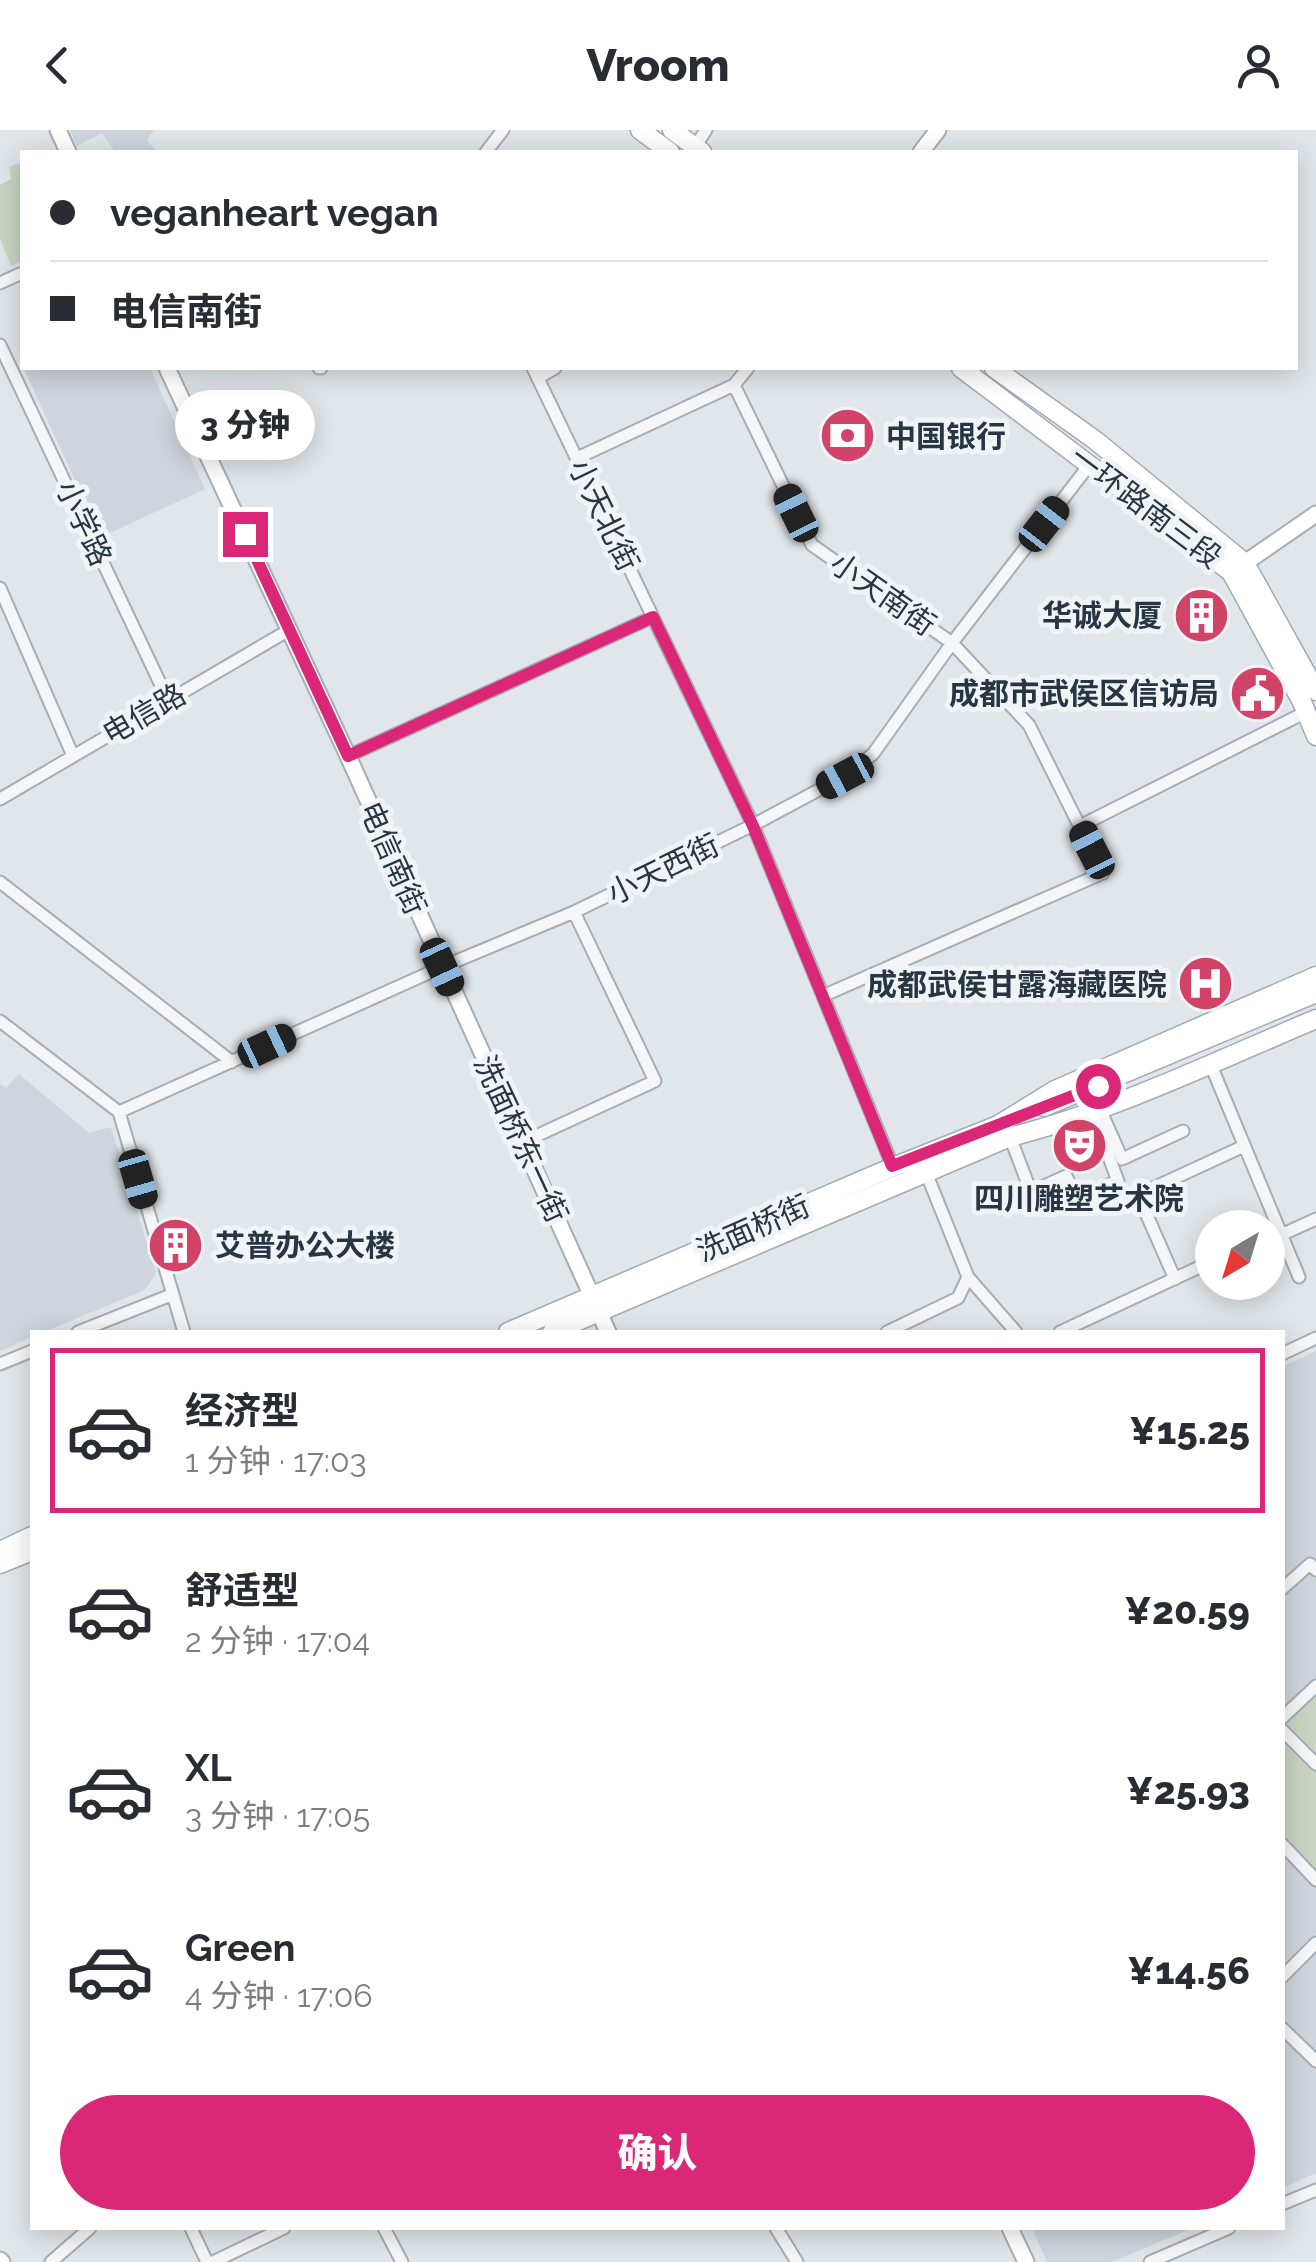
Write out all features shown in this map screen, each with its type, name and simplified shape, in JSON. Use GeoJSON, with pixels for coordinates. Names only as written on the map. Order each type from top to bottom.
{"type":"FeatureCollection","features":[{"type":"Feature","properties":{"kind":"main road"},"geometry":{"type":"LineString","coordinates":[[640,130],[667,150]]}},
{"type":"Feature","properties":{"kind":"main road"},"geometry":{"type":"LineString","coordinates":[[672,130],[698,150]]}},
{"type":"Feature","properties":{"kind":"main road","name":"一环路南三段"},"geometry":{"type":"LineString","coordinates":[[964,370],[1238,568],[1316,736]]}},
{"type":"Feature","properties":{"kind":"main road","name":"一环路南三段"},"geometry":{"type":"LineString","coordinates":[[997,370],[1095,440],[1238,568],[1316,691]]}},
{"type":"Feature","properties":{"kind":"main road","name":"洗面桥街"},"geometry":{"type":"LineString","coordinates":[[515,1330],[596,1305],[927,1174],[1004,1131],[1055,1090],[1316,976]]}},
{"type":"Feature","properties":{"kind":"main road"},"geometry":{"type":"LineString","coordinates":[[1098,1101],[1316,993]]}},
{"type":"Feature","properties":{"kind":"main road"},"geometry":{"type":"LineString","coordinates":[[1098,1101],[1316,1006]]}},
{"type":"Feature","properties":{"kind":"main road","name":"洗面桥街"},"geometry":{"type":"LineString","coordinates":[[555,1330],[596,1305],[892,1166],[1210,1063],[1316,1019]]}},
{"type":"Feature","properties":{"kind":"main road"},"geometry":{"type":"LineString","coordinates":[[9,1555],[30,1538]]}},
{"type":"Feature","properties":{"kind":"street"},"geometry":{"type":"LineString","coordinates":[[488,150],[503,130]]}},
{"type":"Feature","properties":{"kind":"street"},"geometry":{"type":"LineString","coordinates":[[698,150],[706,130]]}},
{"type":"Feature","properties":{"kind":"street"},"geometry":{"type":"LineString","coordinates":[[923,150],[938,130]]}},
{"type":"Feature","properties":{"kind":"street","name":"小学路"},"geometry":{"type":"LineString","coordinates":[[0,345],[168,700]]}},
{"type":"Feature","properties":{"kind":"street","name":"电信南街"},"geometry":{"type":"LineString","coordinates":[[168,370],[442,967]]}},
{"type":"Feature","properties":{"kind":"street"},"geometry":{"type":"LineString","coordinates":[[577,458],[734,384],[746,370]]}},
{"type":"Feature","properties":{"kind":"street","name":"小天北街"},"geometry":{"type":"LineString","coordinates":[[536,373],[753,826],[892,1166]]}},
{"type":"Feature","properties":{"kind":"street","name":"小天南街"},"geometry":{"type":"LineString","coordinates":[[734,384],[812,545],[952,643],[1029,725],[1103,873],[825,995]]}},
{"type":"Feature","properties":{"kind":"street","name":"小天西街"},"geometry":{"type":"LineString","coordinates":[[119,1112],[574,912],[753,826],[860,766],[873,754],[952,643],[1090,464]]}},
{"type":"Feature","properties":{"kind":"street"},"geometry":{"type":"LineString","coordinates":[[1238,568],[1316,514]]}},
{"type":"Feature","properties":{"kind":"street"},"geometry":{"type":"LineString","coordinates":[[0,588],[73,756]]}},
{"type":"Feature","properties":{"kind":"street"},"geometry":{"type":"LineString","coordinates":[[348,756],[653,617]]}},
{"type":"Feature","properties":{"kind":"street","name":"电信路"},"geometry":{"type":"LineString","coordinates":[[0,799],[289,630]]}},
{"type":"Feature","properties":{"kind":"street"},"geometry":{"type":"LineString","coordinates":[[1080,826],[1304,713]]}},
{"type":"Feature","properties":{"kind":"street"},"geometry":{"type":"LineString","coordinates":[[0,882],[232,1062]]}},
{"type":"Feature","properties":{"kind":"street"},"geometry":{"type":"LineString","coordinates":[[523,1142],[655,1082],[574,912]]}},
{"type":"Feature","properties":{"kind":"street","name":"洗面桥东一街"},"geometry":{"type":"LineString","coordinates":[[442,967],[607,1330]]}},
{"type":"Feature","properties":{"kind":"street"},"geometry":{"type":"LineString","coordinates":[[0,1021],[119,1112],[183,1330]]}},
{"type":"Feature","properties":{"kind":"street"},"geometry":{"type":"LineString","coordinates":[[1210,1063],[1271,1210]]}},
{"type":"Feature","properties":{"kind":"street"},"geometry":{"type":"LineString","coordinates":[[1004,1131],[1031,1192],[1066,1176],[1076,1197],[1118,1181],[1098,1101]]}},
{"type":"Feature","properties":{"kind":"street"},"geometry":{"type":"LineString","coordinates":[[1098,1101],[1122,1159],[1182,1131]]}},
{"type":"Feature","properties":{"kind":"street"},"geometry":{"type":"LineString","coordinates":[[1174,1279],[1138,1195],[1244,1146]]}},
{"type":"Feature","properties":{"kind":"street"},"geometry":{"type":"LineString","coordinates":[[927,1174],[968,1277],[1014,1330]]}},
{"type":"Feature","properties":{"kind":"street"},"geometry":{"type":"LineString","coordinates":[[1285,1234],[1316,1219]]}},
{"type":"Feature","properties":{"kind":"street"},"geometry":{"type":"LineString","coordinates":[[1285,1243],[1298,1276]]}},
{"type":"Feature","properties":{"kind":"street"},"geometry":{"type":"LineString","coordinates":[[1064,1330],[1195,1269]]}},
{"type":"Feature","properties":{"kind":"street"},"geometry":{"type":"LineString","coordinates":[[891,1330],[958,1298],[968,1277]]}},
{"type":"Feature","properties":{"kind":"street"},"geometry":{"type":"LineString","coordinates":[[83,1330],[171,1295]]}},
{"type":"Feature","properties":{"kind":"street"},"geometry":{"type":"LineString","coordinates":[[1285,1353],[1316,1338]]}},
{"type":"Feature","properties":{"kind":"street"},"geometry":{"type":"LineString","coordinates":[[0,1364],[30,1352]]}},
{"type":"Feature","properties":{"kind":"street"},"geometry":{"type":"LineString","coordinates":[[1285,1586],[1310,1564],[1316,1570]]}},
{"type":"Feature","properties":{"kind":"street"},"geometry":{"type":"LineString","coordinates":[[1285,1715],[1316,1686]]}},
{"type":"Feature","properties":{"kind":"street"},"geometry":{"type":"LineString","coordinates":[[1285,1733],[1316,1764]]}},
{"type":"Feature","properties":{"kind":"street"},"geometry":{"type":"LineString","coordinates":[[1285,1847],[1316,1880]]}},
{"type":"Feature","properties":{"kind":"street"},"geometry":{"type":"LineString","coordinates":[[1285,1974],[1316,1943]]}},
{"type":"Feature","properties":{"kind":"street"},"geometry":{"type":"LineString","coordinates":[[1285,2031],[1316,2061]]}},
{"type":"Feature","properties":{"kind":"street"},"geometry":{"type":"LineString","coordinates":[[1285,2203],[1316,2190]]}},
{"type":"Feature","properties":{"kind":"street"},"geometry":{"type":"LineString","coordinates":[[52,2262],[88,2230]]}},
{"type":"Feature","properties":{"kind":"street"},"geometry":{"type":"LineString","coordinates":[[192,2230],[210,2262],[280,2230]]}},
{"type":"Feature","properties":{"kind":"street"},"geometry":{"type":"LineString","coordinates":[[385,2230],[402,2262]]}},
{"type":"Feature","properties":{"kind":"street"},"geometry":{"type":"LineString","coordinates":[[777,2230],[796,2262]]}},
{"type":"Feature","properties":{"kind":"street"},"geometry":{"type":"LineString","coordinates":[[1011,2230],[1026,2262]]}},
{"type":"Feature","properties":{"kind":"street"},"geometry":{"type":"LineString","coordinates":[[1150,2262],[1224,2230]]}},
{"type":"Feature","properties":{"kind":"shaded area"},"geometry":{"type":"Polygon","coordinates":[[[70,130],[154,130],[147,140],[155,150],[114,150],[102,133],[77,146],[70,130]]]}},
{"type":"Feature","properties":{"kind":"shaded area"},"geometry":{"type":"Polygon","coordinates":[[[24,370],[151,370],[205,489],[101,537],[24,370]]]}},
{"type":"Feature","properties":{"kind":"shaded area"},"geometry":{"type":"Polygon","coordinates":[[[19,1074],[89,1133],[111,1127],[156,1273],[145,1290],[49,1330],[30,1330],[30,1338],[0,1351],[0,1084],[6,1088],[19,1074]]]}},
{"type":"Feature","properties":{"kind":"shaded area"},"geometry":{"type":"Polygon","coordinates":[[[1316,1351],[1316,2173],[1285,2187],[1285,1366],[1316,1351]]]}},
{"type":"Feature","properties":{"kind":"shaded area"},"geometry":{"type":"Polygon","coordinates":[[[1033,2230],[1188,2230],[1111,2262],[1047,2262],[1033,2230]]]}},
{"type":"Feature","properties":{"kind":"green space"},"geometry":{"type":"Polygon","coordinates":[[[19,163],[20,166],[20,262],[11,266],[0,238],[0,185],[11,179],[9,167],[19,163]]]}},
{"type":"Feature","properties":{"kind":"green space"},"geometry":{"type":"Polygon","coordinates":[[[1316,1686],[1316,1880],[1285,1846],[1285,1716],[1316,1686]]]}},
{"type":"Feature","properties":{"kind":"place","name":"中国银行"},"geometry":{"type":"Point","coordinates":[847,436]}},
{"type":"Feature","properties":{"kind":"place","name":"华诚大厦"},"geometry":{"type":"Point","coordinates":[1201,615]}},
{"type":"Feature","properties":{"kind":"place","name":"成都市武侯区信访局"},"geometry":{"type":"Point","coordinates":[1258,693]}},
{"type":"Feature","properties":{"kind":"place","name":"成都武侯甘露海藏医院"},"geometry":{"type":"Point","coordinates":[1206,984]}},
{"type":"Feature","properties":{"kind":"place","name":"四川雕塑艺术院"},"geometry":{"type":"Point","coordinates":[1079,1146]}},
{"type":"Feature","properties":{"kind":"place","name":"艾普办公大楼"},"geometry":{"type":"Point","coordinates":[176,1245]}},
{"type":"Feature","properties":{"kind":"route"},"geometry":{"type":"LineString","coordinates":[[245,534],[348,756],[653,617],[753,826],[892,1166],[1098,1086]]}}]}
